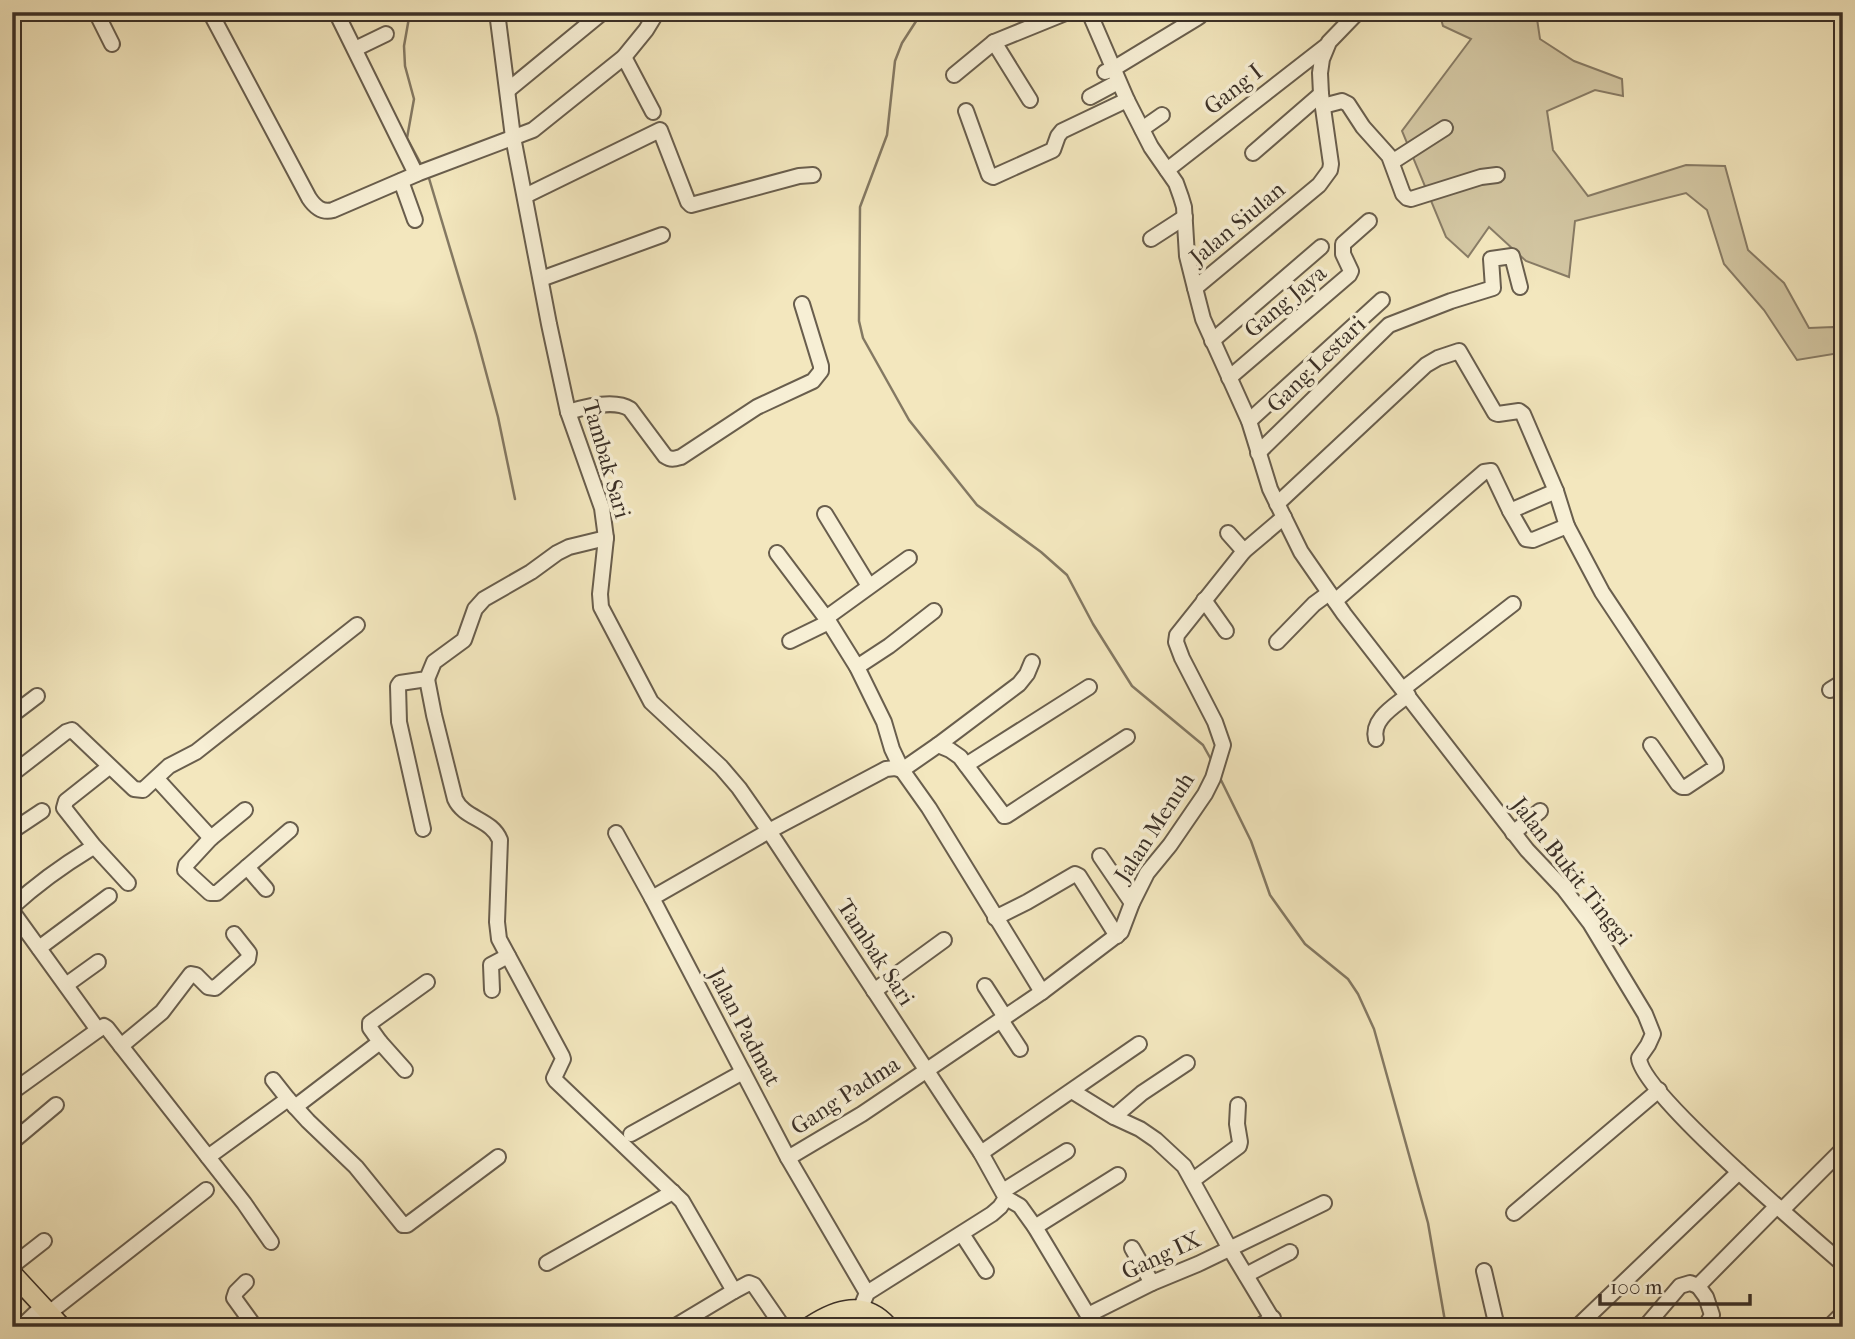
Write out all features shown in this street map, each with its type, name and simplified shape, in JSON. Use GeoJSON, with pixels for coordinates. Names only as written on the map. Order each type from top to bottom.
{"type":"FeatureCollection","features":[{"type":"Feature","properties":{"kind":"highway"},"geometry":{"type":"LineString","coordinates":[[811,1327],[864,1301],[887,1327]]}},
{"type":"Feature","properties":{"kind":"main road"},"geometry":{"type":"LineString","coordinates":[[12,1273],[62,1327]]}},
{"type":"Feature","properties":{"kind":"street"},"geometry":{"type":"LineString","coordinates":[[96,12],[112,44]]}},
{"type":"Feature","properties":{"kind":"street"},"geometry":{"type":"LineString","coordinates":[[211,12],[312,204],[324,211],[333,210],[422,172],[533,130],[624,57],[657,12]]}},
{"type":"Feature","properties":{"kind":"street"},"geometry":{"type":"LineString","coordinates":[[336,12],[422,172]]}},
{"type":"Feature","properties":{"kind":"street","name":"Tambak Sari"},"geometry":{"type":"LineString","coordinates":[[497,12],[513,137],[549,324],[568,412],[599,499],[606,538],[601,607],[651,702],[739,788],[981,1153],[1004,1194],[1020,1206],[1092,1317]]}},
{"type":"Feature","properties":{"kind":"street"},"geometry":{"type":"LineString","coordinates":[[508,90],[603,12]]}},
{"type":"Feature","properties":{"kind":"street"},"geometry":{"type":"LineString","coordinates":[[954,75],[994,42],[1068,12]]}},
{"type":"Feature","properties":{"kind":"street"},"geometry":{"type":"LineString","coordinates":[[1089,12],[1112,75],[1176,183],[1185,217],[1187,256],[1195,288]]}},
{"type":"Feature","properties":{"kind":"street"},"geometry":{"type":"LineString","coordinates":[[1090,97],[1112,75],[1197,18],[1199,12]]}},
{"type":"Feature","properties":{"kind":"street"},"geometry":{"type":"LineString","coordinates":[[1327,46],[1358,12]]}},
{"type":"Feature","properties":{"kind":"street"},"geometry":{"type":"LineString","coordinates":[[355,49],[386,34]]}},
{"type":"Feature","properties":{"kind":"street"},"geometry":{"type":"LineString","coordinates":[[994,42],[1030,100]]}},
{"type":"Feature","properties":{"kind":"street","name":"Jalan Siulan"},"geometry":{"type":"LineString","coordinates":[[1280,511],[1249,421],[1198,306],[1195,288],[1319,186],[1325,178],[1331,164],[1320,73],[1327,46]]}},
{"type":"Feature","properties":{"kind":"street","name":"Gang I"},"geometry":{"type":"LineString","coordinates":[[1167,170],[1327,46]]}},
{"type":"Feature","properties":{"kind":"street"},"geometry":{"type":"LineString","coordinates":[[624,57],[653,112]]}},
{"type":"Feature","properties":{"kind":"street"},"geometry":{"type":"LineString","coordinates":[[966,111],[989,175],[993,177],[1053,150],[1062,131],[1126,100]]}},
{"type":"Feature","properties":{"kind":"street"},"geometry":{"type":"LineString","coordinates":[[1253,153],[1322,100],[1345,101],[1392,162],[1403,194],[1409,199],[1481,177],[1497,175]]}},
{"type":"Feature","properties":{"kind":"street"},"geometry":{"type":"LineString","coordinates":[[1142,129],[1162,115]]}},
{"type":"Feature","properties":{"kind":"street"},"geometry":{"type":"LineString","coordinates":[[1392,162],[1445,128]]}},
{"type":"Feature","properties":{"kind":"street"},"geometry":{"type":"LineString","coordinates":[[525,197],[660,130],[691,205],[799,176],[813,175]]}},
{"type":"Feature","properties":{"kind":"street"},"geometry":{"type":"LineString","coordinates":[[401,181],[415,220]]}},
{"type":"Feature","properties":{"kind":"street"},"geometry":{"type":"LineString","coordinates":[[1151,239],[1185,217]]}},
{"type":"Feature","properties":{"kind":"street","name":"Gang Jaya"},"geometry":{"type":"LineString","coordinates":[[1229,378],[1349,275],[1351,271],[1343,254],[1343,244],[1369,221]]}},
{"type":"Feature","properties":{"kind":"street"},"geometry":{"type":"LineString","coordinates":[[541,279],[662,235]]}},
{"type":"Feature","properties":{"kind":"street"},"geometry":{"type":"LineString","coordinates":[[1212,341],[1321,247]]}},
{"type":"Feature","properties":{"kind":"street","name":"Gang Lestari"},"geometry":{"type":"LineString","coordinates":[[1258,453],[1389,325],[1493,288],[1491,259],[1511,256],[1520,286]]}},
{"type":"Feature","properties":{"kind":"street"},"geometry":{"type":"LineString","coordinates":[[1249,421],[1382,300]]}},
{"type":"Feature","properties":{"kind":"street"},"geometry":{"type":"LineString","coordinates":[[568,412],[602,405],[625,406],[665,456],[669,459],[681,457],[757,407],[814,381],[819,375],[821,366],[802,304]]}},
{"type":"Feature","properties":{"kind":"street","name":"Jalan Menuh"},"geometry":{"type":"LineString","coordinates":[[926,1070],[1042,992],[1121,932],[1147,873],[1170,845],[1213,778],[1223,744],[1175,638],[1244,551],[1280,511],[1426,365],[1459,351],[1495,413],[1519,411],[1522,414],[1556,491]]}},
{"type":"Feature","properties":{"kind":"street"},"geometry":{"type":"LineString","coordinates":[[1277,642],[1314,604],[1332,597],[1419,530],[1489,470],[1493,473],[1526,539],[1530,541],[1567,526]]}},
{"type":"Feature","properties":{"kind":"street"},"geometry":{"type":"LineString","coordinates":[[1510,511],[1556,491],[1567,526],[1602,592],[1716,767],[1683,788],[1651,745]]}},
{"type":"Feature","properties":{"kind":"street","name":"Jalan Bukit Tinggi"},"geometry":{"type":"LineString","coordinates":[[1280,511],[1301,552],[1332,597],[1513,833],[1590,923],[1645,1014],[1653,1034],[1640,1058],[1640,1066],[1658,1090],[1705,1141],[1843,1264]]}},
{"type":"Feature","properties":{"kind":"street"},"geometry":{"type":"LineString","coordinates":[[825,514],[869,586]]}},
{"type":"Feature","properties":{"kind":"street"},"geometry":{"type":"LineString","coordinates":[[1228,533],[1244,551]]}},
{"type":"Feature","properties":{"kind":"street"},"geometry":{"type":"LineString","coordinates":[[424,829],[399,722],[398,686],[403,682],[422,680],[435,662],[464,640],[475,609],[484,599],[531,572],[557,552],[606,538]]}},
{"type":"Feature","properties":{"kind":"street"},"geometry":{"type":"LineString","coordinates":[[777,553],[827,620],[857,667],[884,722],[902,770],[929,808],[1042,992]]}},
{"type":"Feature","properties":{"kind":"street"},"geometry":{"type":"LineString","coordinates":[[790,642],[827,620],[909,558]]}},
{"type":"Feature","properties":{"kind":"street"},"geometry":{"type":"LineString","coordinates":[[1205,600],[1226,631]]}},
{"type":"Feature","properties":{"kind":"street"},"geometry":{"type":"LineString","coordinates":[[1376,739],[1374,734],[1377,723],[1405,692],[1513,604]]}},
{"type":"Feature","properties":{"kind":"street"},"geometry":{"type":"LineString","coordinates":[[857,667],[934,611]]}},
{"type":"Feature","properties":{"kind":"street"},"geometry":{"type":"LineString","coordinates":[[12,774],[72,730],[134,789],[143,790],[169,766],[196,752],[357,625]]}},
{"type":"Feature","properties":{"kind":"street"},"geometry":{"type":"LineString","coordinates":[[902,770],[1019,684],[1032,662]]}},
{"type":"Feature","properties":{"kind":"street"},"geometry":{"type":"LineString","coordinates":[[422,680],[455,799],[462,809],[493,828],[500,839],[496,922],[501,959],[563,1059],[554,1078],[682,1201],[741,1288]]}},
{"type":"Feature","properties":{"kind":"street"},"geometry":{"type":"LineString","coordinates":[[966,765],[1089,687]]}},
{"type":"Feature","properties":{"kind":"street"},"geometry":{"type":"LineString","coordinates":[[12,715],[37,696]]}},
{"type":"Feature","properties":{"kind":"street"},"geometry":{"type":"LineString","coordinates":[[938,745],[956,753],[1006,816],[1127,737]]}},
{"type":"Feature","properties":{"kind":"street"},"geometry":{"type":"LineString","coordinates":[[109,767],[66,802],[64,808],[128,883]]}},
{"type":"Feature","properties":{"kind":"street"},"geometry":{"type":"LineString","coordinates":[[652,898],[769,831],[886,769],[902,770]]}},
{"type":"Feature","properties":{"kind":"street"},"geometry":{"type":"LineString","coordinates":[[157,779],[211,838]]}},
{"type":"Feature","properties":{"kind":"street"},"geometry":{"type":"LineString","coordinates":[[245,810],[211,838],[185,867],[210,893],[217,893],[290,830]]}},
{"type":"Feature","properties":{"kind":"street"},"geometry":{"type":"LineString","coordinates":[[12,831],[43,811]]}},
{"type":"Feature","properties":{"kind":"street"},"geometry":{"type":"LineString","coordinates":[[1513,833],[1540,811]]}},
{"type":"Feature","properties":{"kind":"street","name":"Jalan Padmat"},"geometry":{"type":"LineString","coordinates":[[616,833],[864,1301]]}},
{"type":"Feature","properties":{"kind":"street"},"geometry":{"type":"LineString","coordinates":[[90,849],[34,886],[12,909],[98,1030]]}},
{"type":"Feature","properties":{"kind":"street"},"geometry":{"type":"LineString","coordinates":[[1100,856],[1132,903]]}},
{"type":"Feature","properties":{"kind":"street"},"geometry":{"type":"LineString","coordinates":[[247,867],[266,889]]}},
{"type":"Feature","properties":{"kind":"street"},"geometry":{"type":"LineString","coordinates":[[995,918],[1077,874],[1117,936]]}},
{"type":"Feature","properties":{"kind":"street"},"geometry":{"type":"LineString","coordinates":[[39,948],[110,896]]}},
{"type":"Feature","properties":{"kind":"street"},"geometry":{"type":"LineString","coordinates":[[121,1046],[162,1012],[191,974],[196,975],[205,986],[215,988],[248,959],[249,953],[234,934]]}},
{"type":"Feature","properties":{"kind":"street"},"geometry":{"type":"LineString","coordinates":[[874,991],[944,940]]}},
{"type":"Feature","properties":{"kind":"street"},"geometry":{"type":"LineString","coordinates":[[492,990],[491,965],[501,959]]}},
{"type":"Feature","properties":{"kind":"street"},"geometry":{"type":"LineString","coordinates":[[66,985],[98,962]]}},
{"type":"Feature","properties":{"kind":"street"},"geometry":{"type":"LineString","coordinates":[[405,1070],[380,1042],[370,1028],[370,1023],[427,982]]}},
{"type":"Feature","properties":{"kind":"street"},"geometry":{"type":"LineString","coordinates":[[985,986],[1020,1049]]}},
{"type":"Feature","properties":{"kind":"street"},"geometry":{"type":"LineString","coordinates":[[12,1092],[105,1026],[244,1202],[271,1242]]}},
{"type":"Feature","properties":{"kind":"street"},"geometry":{"type":"LineString","coordinates":[[208,1157],[380,1042]]}},
{"type":"Feature","properties":{"kind":"street"},"geometry":{"type":"LineString","coordinates":[[981,1153],[1139,1044]]}},
{"type":"Feature","properties":{"kind":"street"},"geometry":{"type":"LineString","coordinates":[[1114,1117],[1142,1093],[1187,1063]]}},
{"type":"Feature","properties":{"kind":"street","name":"Gang Padma"},"geometry":{"type":"LineString","coordinates":[[788,1158],[862,1114],[926,1070]]}},
{"type":"Feature","properties":{"kind":"street"},"geometry":{"type":"LineString","coordinates":[[631,1134],[743,1072]]}},
{"type":"Feature","properties":{"kind":"street"},"geometry":{"type":"LineString","coordinates":[[273,1080],[292,1103],[356,1167],[403,1225],[407,1225],[498,1157]]}},
{"type":"Feature","properties":{"kind":"street"},"geometry":{"type":"LineString","coordinates":[[1514,1213],[1658,1090]]}},
{"type":"Feature","properties":{"kind":"street"},"geometry":{"type":"LineString","coordinates":[[1072,1091],[1156,1140],[1184,1166],[1275,1323],[1258,1327]]}},
{"type":"Feature","properties":{"kind":"street"},"geometry":{"type":"LineString","coordinates":[[12,1142],[56,1105]]}},
{"type":"Feature","properties":{"kind":"street"},"geometry":{"type":"LineString","coordinates":[[1194,1180],[1239,1146],[1238,1105]]}},
{"type":"Feature","properties":{"kind":"street"},"geometry":{"type":"LineString","coordinates":[[1698,1286],[1843,1149]]}},
{"type":"Feature","properties":{"kind":"street"},"geometry":{"type":"LineString","coordinates":[[864,1301],[992,1214],[1000,1208],[1004,1194],[1067,1151]]}},
{"type":"Feature","properties":{"kind":"street"},"geometry":{"type":"LineString","coordinates":[[1577,1327],[1739,1172]]}},
{"type":"Feature","properties":{"kind":"street"},"geometry":{"type":"LineString","coordinates":[[1035,1227],[1118,1175]]}},
{"type":"Feature","properties":{"kind":"street"},"geometry":{"type":"LineString","coordinates":[[21,1327],[206,1190]]}},
{"type":"Feature","properties":{"kind":"street"},"geometry":{"type":"LineString","coordinates":[[547,1264],[673,1192]]}},
{"type":"Feature","properties":{"kind":"street","name":"Gang IX"},"geometry":{"type":"LineString","coordinates":[[1092,1317],[1152,1283],[1324,1203]]}},
{"type":"Feature","properties":{"kind":"street"},"geometry":{"type":"LineString","coordinates":[[962,1234],[986,1271]]}},
{"type":"Feature","properties":{"kind":"street"},"geometry":{"type":"LineString","coordinates":[[12,1266],[44,1241]]}},
{"type":"Feature","properties":{"kind":"street"},"geometry":{"type":"LineString","coordinates":[[1132,1248],[1152,1283]]}},
{"type":"Feature","properties":{"kind":"street"},"geometry":{"type":"LineString","coordinates":[[1245,1275],[1290,1252]]}},
{"type":"Feature","properties":{"kind":"street"},"geometry":{"type":"LineString","coordinates":[[1484,1271],[1497,1327]]}},
{"type":"Feature","properties":{"kind":"street"},"geometry":{"type":"LineString","coordinates":[[246,1282],[234,1298],[256,1327]]}},
{"type":"Feature","properties":{"kind":"street"},"geometry":{"type":"LineString","coordinates":[[1645,1327],[1680,1286],[1690,1283],[1698,1286],[1706,1297],[1712,1315],[1704,1327]]}},
{"type":"Feature","properties":{"kind":"street"},"geometry":{"type":"LineString","coordinates":[[674,1327],[741,1288],[754,1284],[783,1327]]}},
{"type":"Feature","properties":{"kind":"street","name":"Gang IX"},"geometry":{"type":"LineString","coordinates":[[1092,1317],[1136,1295]]}},
{"type":"Feature","properties":{"kind":"street"},"geometry":{"type":"LineString","coordinates":[[1829,1327],[1843,1313]]}},
{"type":"Feature","properties":{"kind":"shaded area"},"geometry":{"type":"Polygon","coordinates":[[[1439,12],[1536,12],[1540,39],[1574,61],[1622,79],[1623,96],[1595,90],[1547,111],[1553,150],[1588,196],[1686,165],[1725,166],[1748,250],[1784,283],[1809,328],[1833,327],[1843,334],[1843,356],[1839,353],[1797,360],[1764,310],[1724,264],[1707,210],[1686,193],[1575,221],[1569,277],[1526,261],[1489,227],[1468,257],[1446,237],[1402,131],[1471,39],[1443,26],[1439,12]]]}},
{"type":"Feature","properties":{"kind":"waterway"},"geometry":{"type":"LineString","coordinates":[[410,12],[404,46],[405,66],[414,99],[407,138],[422,166]]}},
{"type":"Feature","properties":{"kind":"waterway"},"geometry":{"type":"LineString","coordinates":[[922,12],[902,43],[895,61],[887,135],[860,207],[859,321],[863,338],[909,420],[977,505],[1041,552],[1067,575],[1093,624],[1132,686],[1203,745],[1213,763]]}},
{"type":"Feature","properties":{"kind":"waterway"},"geometry":{"type":"LineString","coordinates":[[428,175],[476,335],[498,417],[515,499]]}},
{"type":"Feature","properties":{"kind":"waterway"},"geometry":{"type":"LineString","coordinates":[[1219,776],[1251,841],[1270,895],[1305,944],[1348,979],[1374,1029],[1428,1223],[1446,1327]]}}]}
